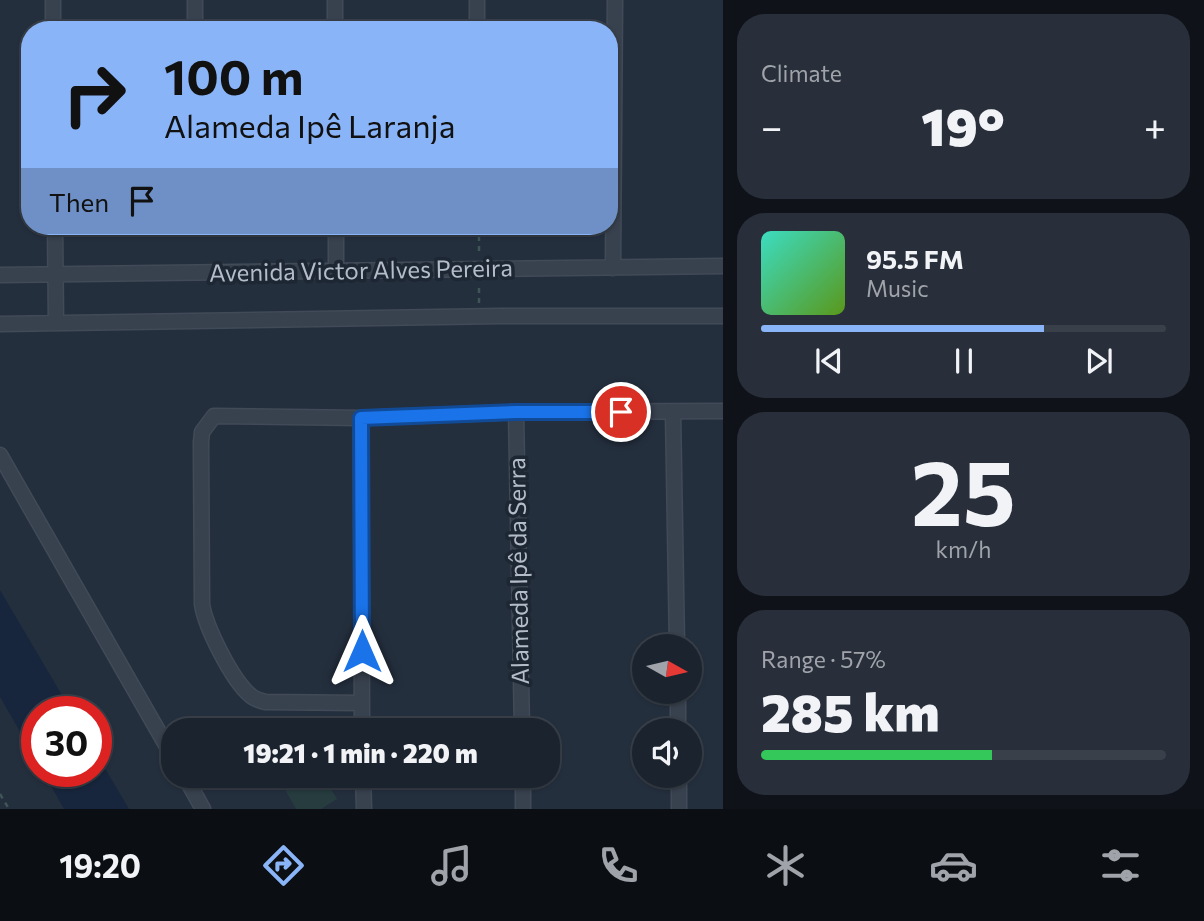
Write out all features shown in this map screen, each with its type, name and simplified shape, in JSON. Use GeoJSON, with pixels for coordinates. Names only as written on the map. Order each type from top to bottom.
{"type":"FeatureCollection","features":[{"type":"Feature","properties":{"kind":"street"},"geometry":{"type":"LineString","coordinates":[[53,0],[53,21]]}},
{"type":"Feature","properties":{"kind":"street"},"geometry":{"type":"LineString","coordinates":[[195,0],[195,21]]}},
{"type":"Feature","properties":{"kind":"street"},"geometry":{"type":"LineString","coordinates":[[335,0],[335,21]]}},
{"type":"Feature","properties":{"kind":"street"},"geometry":{"type":"LineString","coordinates":[[477,0],[477,21]]}},
{"type":"Feature","properties":{"kind":"street"},"geometry":{"type":"LineString","coordinates":[[615,0],[615,21]]}},
{"type":"Feature","properties":{"kind":"street"},"geometry":{"type":"LineString","coordinates":[[55,235],[56,323]]}},
{"type":"Feature","properties":{"kind":"street"},"geometry":{"type":"LineString","coordinates":[[336,235],[337,270]]}},
{"type":"Feature","properties":{"kind":"street"},"geometry":{"type":"LineString","coordinates":[[613,235],[613,268]]}},
{"type":"Feature","properties":{"kind":"street","name":"Avenida Victor Alves Pereira"},"geometry":{"type":"LineString","coordinates":[[0,275],[723,266]]}},
{"type":"Feature","properties":{"kind":"street","name":"Avenida Victor Alves Pereira"},"geometry":{"type":"LineString","coordinates":[[0,324],[500,316],[723,316]]}},
{"type":"Feature","properties":{"kind":"street"},"geometry":{"type":"LineString","coordinates":[[362,703],[265,702],[253,698],[243,689],[210,632],[202,604],[201,442],[202,432],[214,416],[361,418],[516,412],[723,411]]}},
{"type":"Feature","properties":{"kind":"street","name":"Alameda Ipê da Serra"},"geometry":{"type":"LineString","coordinates":[[516,412],[522,718]]}},
{"type":"Feature","properties":{"kind":"street"},"geometry":{"type":"LineString","coordinates":[[673,412],[677,634]]}},
{"type":"Feature","properties":{"kind":"street"},"geometry":{"type":"LineString","coordinates":[[361,418],[362,718]]}},
{"type":"Feature","properties":{"kind":"street"},"geometry":{"type":"LineString","coordinates":[[0,455],[161,736]]}},
{"type":"Feature","properties":{"kind":"street"},"geometry":{"type":"LineString","coordinates":[[191,788],[203,809]]}},
{"type":"Feature","properties":{"kind":"street"},"geometry":{"type":"LineString","coordinates":[[363,788],[364,809]]}},
{"type":"Feature","properties":{"kind":"street"},"geometry":{"type":"LineString","coordinates":[[523,788],[523,809]]}},
{"type":"Feature","properties":{"kind":"street"},"geometry":{"type":"LineString","coordinates":[[679,788],[679,809]]}},
{"type":"Feature","properties":{"kind":"path"},"geometry":{"type":"LineString","coordinates":[[0,794],[9,809]]}},
{"type":"Feature","properties":{"kind":"green space"},"geometry":{"type":"Polygon","coordinates":[[[284,788],[331,788],[337,799],[321,809],[296,809],[284,788]]]}},
{"type":"Feature","properties":{"kind":"water"},"geometry":{"type":"Polygon","coordinates":[[[0,590],[63,696],[21,696],[21,733],[0,697],[0,590]]]}},
{"type":"Feature","properties":{"kind":"water"},"geometry":{"type":"Polygon","coordinates":[[[112,780],[129,809],[64,809],[52,787],[112,787],[112,780]]]}},
{"type":"Feature","properties":{"kind":"route"},"geometry":{"type":"LineString","coordinates":[[362,651],[361,418],[516,412],[621,412]]}}]}
